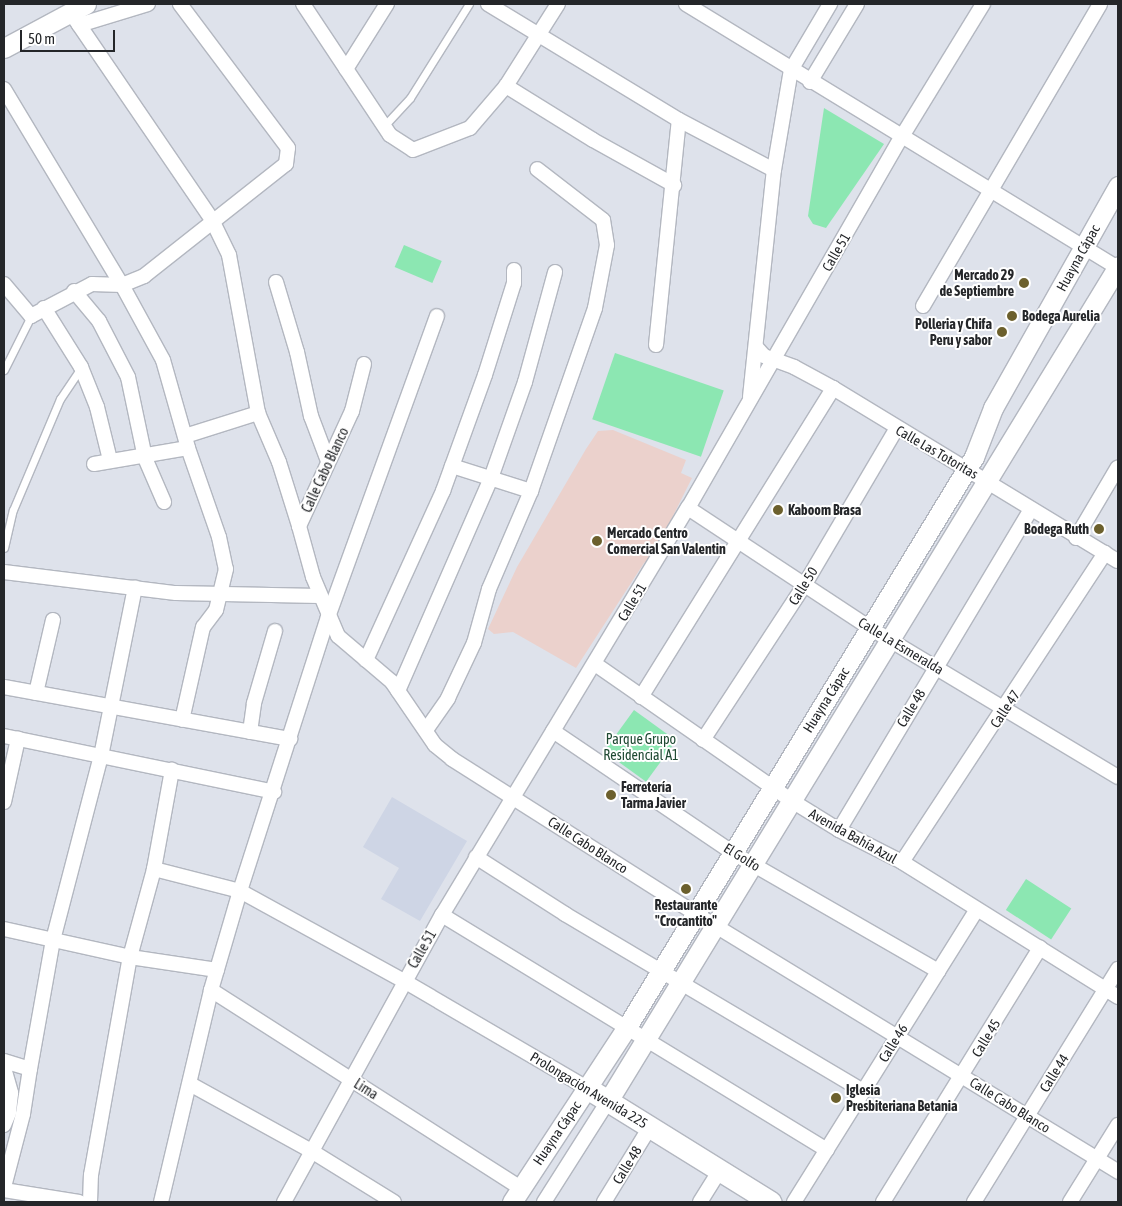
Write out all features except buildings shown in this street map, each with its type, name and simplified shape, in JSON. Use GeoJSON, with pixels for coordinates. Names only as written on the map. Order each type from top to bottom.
{"type":"FeatureCollection","features":[{"type":"Feature","properties":{"kind":"main road"},"geometry":{"type":"LineString","coordinates":[[4,48],[79,14]]}},
{"type":"Feature","properties":{"kind":"main road","name":"Huayna Cápac"},"geometry":{"type":"LineString","coordinates":[[516,1195],[625,1030],[967,469],[993,408],[1118,186]]}},
{"type":"Feature","properties":{"kind":"main road","name":"Huayna Cápac"},"geometry":{"type":"LineString","coordinates":[[608,1101],[1118,267]]}},
{"type":"Feature","properties":{"kind":"main road","name":"Prolongación Avenida 225"},"geometry":{"type":"LineString","coordinates":[[587,1088],[771,1202]]}},
{"type":"Feature","properties":{"kind":"street"},"geometry":{"type":"LineString","coordinates":[[148,4],[79,14],[212,220],[229,255],[258,413],[279,462],[298,526]]}},
{"type":"Feature","properties":{"kind":"street"},"geometry":{"type":"LineString","coordinates":[[4,284],[31,316],[74,291],[92,284],[122,284],[144,276],[212,220],[282,169],[290,152],[180,4]]}},
{"type":"Feature","properties":{"kind":"street"},"geometry":{"type":"LineString","coordinates":[[303,4],[384,126],[401,144],[414,150],[470,128],[506,86],[540,36],[558,4]]}},
{"type":"Feature","properties":{"kind":"street"},"geometry":{"type":"LineString","coordinates":[[346,69],[374,28],[386,4]]}},
{"type":"Feature","properties":{"kind":"street"},"geometry":{"type":"LineString","coordinates":[[488,4],[679,120],[774,170]]}},
{"type":"Feature","properties":{"kind":"street"},"geometry":{"type":"LineString","coordinates":[[750,403],[774,170],[791,70],[830,4]]}},
{"type":"Feature","properties":{"kind":"street"},"geometry":{"type":"LineString","coordinates":[[810,82],[857,4]]}},
{"type":"Feature","properties":{"kind":"street","name":"Calle 51"},"geometry":{"type":"LineString","coordinates":[[284,1202],[442,915],[688,508],[901,138],[983,4]]}},
{"type":"Feature","properties":{"kind":"street"},"geometry":{"type":"LineString","coordinates":[[923,306],[1100,4]]}},
{"type":"Feature","properties":{"kind":"street"},"geometry":{"type":"LineString","coordinates":[[690,5],[901,138],[991,189],[1084,248],[1118,267]]}},
{"type":"Feature","properties":{"kind":"street"},"geometry":{"type":"LineString","coordinates":[[506,86],[593,140],[674,185]]}},
{"type":"Feature","properties":{"kind":"street"},"geometry":{"type":"LineString","coordinates":[[4,89],[122,284],[162,360],[186,442],[220,537],[226,568],[216,610],[203,627],[182,720]]}},
{"type":"Feature","properties":{"kind":"street"},"geometry":{"type":"LineString","coordinates":[[656,345],[674,185],[679,120]]}},
{"type":"Feature","properties":{"kind":"street"},"geometry":{"type":"LineString","coordinates":[[426,730],[462,671],[489,589],[531,491],[595,308],[607,245],[604,220],[536,169]]}},
{"type":"Feature","properties":{"kind":"street"},"geometry":{"type":"LineString","coordinates":[[366,660],[424,537],[452,466],[485,375],[514,283],[514,270]]}},
{"type":"Feature","properties":{"kind":"street"},"geometry":{"type":"LineString","coordinates":[[398,691],[490,480],[525,382],[556,272]]}},
{"type":"Feature","properties":{"kind":"street"},"geometry":{"type":"LineString","coordinates":[[276,282],[297,352],[311,416],[328,461]]}},
{"type":"Feature","properties":{"kind":"street"},"geometry":{"type":"LineString","coordinates":[[74,291],[99,321],[128,377],[145,458],[164,502]]}},
{"type":"Feature","properties":{"kind":"street"},"geometry":{"type":"LineString","coordinates":[[44,308],[81,367],[97,407],[110,460]]}},
{"type":"Feature","properties":{"kind":"street"},"geometry":{"type":"LineString","coordinates":[[161,1202],[217,970],[240,891],[274,792],[328,617],[437,316]]}},
{"type":"Feature","properties":{"kind":"street","name":"Calle Las Totoritas"},"geometry":{"type":"LineString","coordinates":[[756,347],[774,361],[794,367],[833,388],[988,481],[1076,538],[1118,561]]}},
{"type":"Feature","properties":{"kind":"street","name":"Calle Cabo Blanco"},"geometry":{"type":"LineString","coordinates":[[364,364],[352,411],[298,526],[319,596],[338,636],[398,691],[435,745],[452,759],[714,926],[898,1035],[1118,1172]]}},
{"type":"Feature","properties":{"kind":"street"},"geometry":{"type":"LineString","coordinates":[[641,697],[833,388]]}},
{"type":"Feature","properties":{"kind":"street"},"geometry":{"type":"LineString","coordinates":[[94,464],[110,460],[145,458],[258,413]]}},
{"type":"Feature","properties":{"kind":"street","name":"Calle 50"},"geometry":{"type":"LineString","coordinates":[[702,740],[805,584],[897,428]]}},
{"type":"Feature","properties":{"kind":"street"},"geometry":{"type":"LineString","coordinates":[[452,466],[490,480],[531,491]]}},
{"type":"Feature","properties":{"kind":"street"},"geometry":{"type":"LineString","coordinates":[[1076,538],[1118,467]]}},
{"type":"Feature","properties":{"kind":"street","name":"Calle La Esmeralda"},"geometry":{"type":"LineString","coordinates":[[688,508],[870,628],[1006,708],[1118,778]]}},
{"type":"Feature","properties":{"kind":"street","name":"Calle 48"},"geometry":{"type":"LineString","coordinates":[[839,830],[935,667],[1031,510]]}},
{"type":"Feature","properties":{"kind":"street","name":"Calle 47"},"geometry":{"type":"LineString","coordinates":[[902,862],[1006,708],[1105,553]]}},
{"type":"Feature","properties":{"kind":"street"},"geometry":{"type":"LineString","coordinates":[[4,572],[134,587],[176,594],[319,596]]}},
{"type":"Feature","properties":{"kind":"street"},"geometry":{"type":"LineString","coordinates":[[79,1202],[4,1189],[23,1114],[52,940],[101,756],[134,587]]}},
{"type":"Feature","properties":{"kind":"street"},"geometry":{"type":"LineString","coordinates":[[36,693],[53,620]]}},
{"type":"Feature","properties":{"kind":"street"},"geometry":{"type":"LineString","coordinates":[[250,732],[254,703],[275,631]]}},
{"type":"Feature","properties":{"kind":"street","name":"Avenida Bahía Azul"},"geometry":{"type":"LineString","coordinates":[[595,664],[792,802],[839,830],[902,862],[1118,997]]}},
{"type":"Feature","properties":{"kind":"street"},"geometry":{"type":"LineString","coordinates":[[4,687],[290,739]]}},
{"type":"Feature","properties":{"kind":"street","name":"El Golfo"},"geometry":{"type":"LineString","coordinates":[[553,731],[733,853],[938,971]]}},
{"type":"Feature","properties":{"kind":"street"},"geometry":{"type":"LineString","coordinates":[[4,802],[11,737],[274,792]]}},
{"type":"Feature","properties":{"kind":"street"},"geometry":{"type":"LineString","coordinates":[[90,1202],[91,1174],[130,957],[154,869],[172,770]]}},
{"type":"Feature","properties":{"kind":"street"},"geometry":{"type":"LineString","coordinates":[[476,857],[660,972],[863,1091]]}},
{"type":"Feature","properties":{"kind":"street","name":"Prolongación Avenida 225"},"geometry":{"type":"LineString","coordinates":[[154,869],[240,891],[404,981],[587,1088]]}},
{"type":"Feature","properties":{"kind":"street","name":"Calle 46"},"geometry":{"type":"LineString","coordinates":[[794,1202],[976,908]]}},
{"type":"Feature","properties":{"kind":"street"},"geometry":{"type":"LineString","coordinates":[[442,915],[625,1030],[827,1150]]}},
{"type":"Feature","properties":{"kind":"street"},"geometry":{"type":"LineString","coordinates":[[4,929],[130,957],[217,970]]}},
{"type":"Feature","properties":{"kind":"street","name":"Calle 45"},"geometry":{"type":"LineString","coordinates":[[883,1202],[963,1076],[1040,948]]}},
{"type":"Feature","properties":{"kind":"street","name":"Calle 44"},"geometry":{"type":"LineString","coordinates":[[974,1202],[1118,969]]}},
{"type":"Feature","properties":{"kind":"street","name":"Lima"},"geometry":{"type":"LineString","coordinates":[[212,990],[351,1080],[516,1195]]}},
{"type":"Feature","properties":{"kind":"street"},"geometry":{"type":"LineString","coordinates":[[4,1061],[30,1069]]}},
{"type":"Feature","properties":{"kind":"street"},"geometry":{"type":"LineString","coordinates":[[4,1068],[11,1094],[9,1113],[4,1125]]}},
{"type":"Feature","properties":{"kind":"street"},"geometry":{"type":"LineString","coordinates":[[190,1084],[313,1152],[394,1202]]}},
{"type":"Feature","properties":{"kind":"street","name":"Huayna Cápac"},"geometry":{"type":"LineString","coordinates":[[544,1202],[608,1101]]}},
{"type":"Feature","properties":{"kind":"street"},"geometry":{"type":"LineString","coordinates":[[1070,1202],[1118,1125]]}},
{"type":"Feature","properties":{"kind":"street","name":"Calle 48"},"geometry":{"type":"LineString","coordinates":[[604,1202],[650,1127]]}},
{"type":"Feature","properties":{"kind":"street"},"geometry":{"type":"LineString","coordinates":[[700,1202],[720,1170]]}},
{"type":"Feature","properties":{"kind":"lane"},"geometry":{"type":"LineString","coordinates":[[384,126],[410,98],[469,4]]}},
{"type":"Feature","properties":{"kind":"lane"},"geometry":{"type":"LineString","coordinates":[[4,370],[31,316]]}},
{"type":"Feature","properties":{"kind":"lane"},"geometry":{"type":"LineString","coordinates":[[4,548],[13,510],[60,399],[81,367]]}},
{"type":"Feature","properties":{"kind":"shaded area","name":"Mercado Centro Comercial San Valentin"},"geometry":{"type":"Polygon","coordinates":[[[613,430],[686,460],[681,473],[692,478],[653,556],[644,563],[576,668],[513,632],[494,634],[488,629],[517,567],[586,449],[598,431],[613,430]]]}},
{"type":"Feature","properties":{"kind":"shaded area"},"geometry":{"type":"Polygon","coordinates":[[[392,797],[467,841],[420,921],[381,899],[399,868],[363,847],[392,797]]]}},
{"type":"Feature","properties":{"kind":"green space"},"geometry":{"type":"Polygon","coordinates":[[[824,108],[884,144],[826,228],[813,224],[808,216],[824,108]]]}},
{"type":"Feature","properties":{"kind":"green space"},"geometry":{"type":"Polygon","coordinates":[[[404,245],[442,261],[432,283],[395,267],[404,245]]]}},
{"type":"Feature","properties":{"kind":"green space"},"geometry":{"type":"Polygon","coordinates":[[[615,353],[724,390],[701,457],[592,419],[615,353]]]}},
{"type":"Feature","properties":{"kind":"green space","name":"Parque Grupo Residencial A1"},"geometry":{"type":"Polygon","coordinates":[[[634,710],[676,741],[646,782],[604,751],[634,710]]]}},
{"type":"Feature","properties":{"kind":"green space"},"geometry":{"type":"Polygon","coordinates":[[[1026,879],[1071,908],[1051,939],[1006,910],[1026,879]]]}},
{"type":"Feature","properties":{"kind":"place","name":"Mercado 29 de Septiembre"},"geometry":{"type":"Point","coordinates":[1024,283]}},
{"type":"Feature","properties":{"kind":"place","name":"Bodega Aurelia"},"geometry":{"type":"Point","coordinates":[1012,316]}},
{"type":"Feature","properties":{"kind":"place","name":"Polleria y Chifa Peru y sabor"},"geometry":{"type":"Point","coordinates":[1002,332]}},
{"type":"Feature","properties":{"kind":"place","name":"Kaboom Brasa"},"geometry":{"type":"Point","coordinates":[778,510]}},
{"type":"Feature","properties":{"kind":"place","name":"Bodega Ruth"},"geometry":{"type":"Point","coordinates":[1099,529]}},
{"type":"Feature","properties":{"kind":"place","name":"Mercado Centro Comercial San Valentin"},"geometry":{"type":"Point","coordinates":[597,541]}},
{"type":"Feature","properties":{"kind":"place","name":"Ferretería Tarma Javier"},"geometry":{"type":"Point","coordinates":[611,795]}},
{"type":"Feature","properties":{"kind":"place","name":"Restaurante \"Crocantito\""},"geometry":{"type":"Point","coordinates":[686,889]}},
{"type":"Feature","properties":{"kind":"place","name":"Iglesia Presbiteriana Betania"},"geometry":{"type":"Point","coordinates":[836,1098]}}]}
